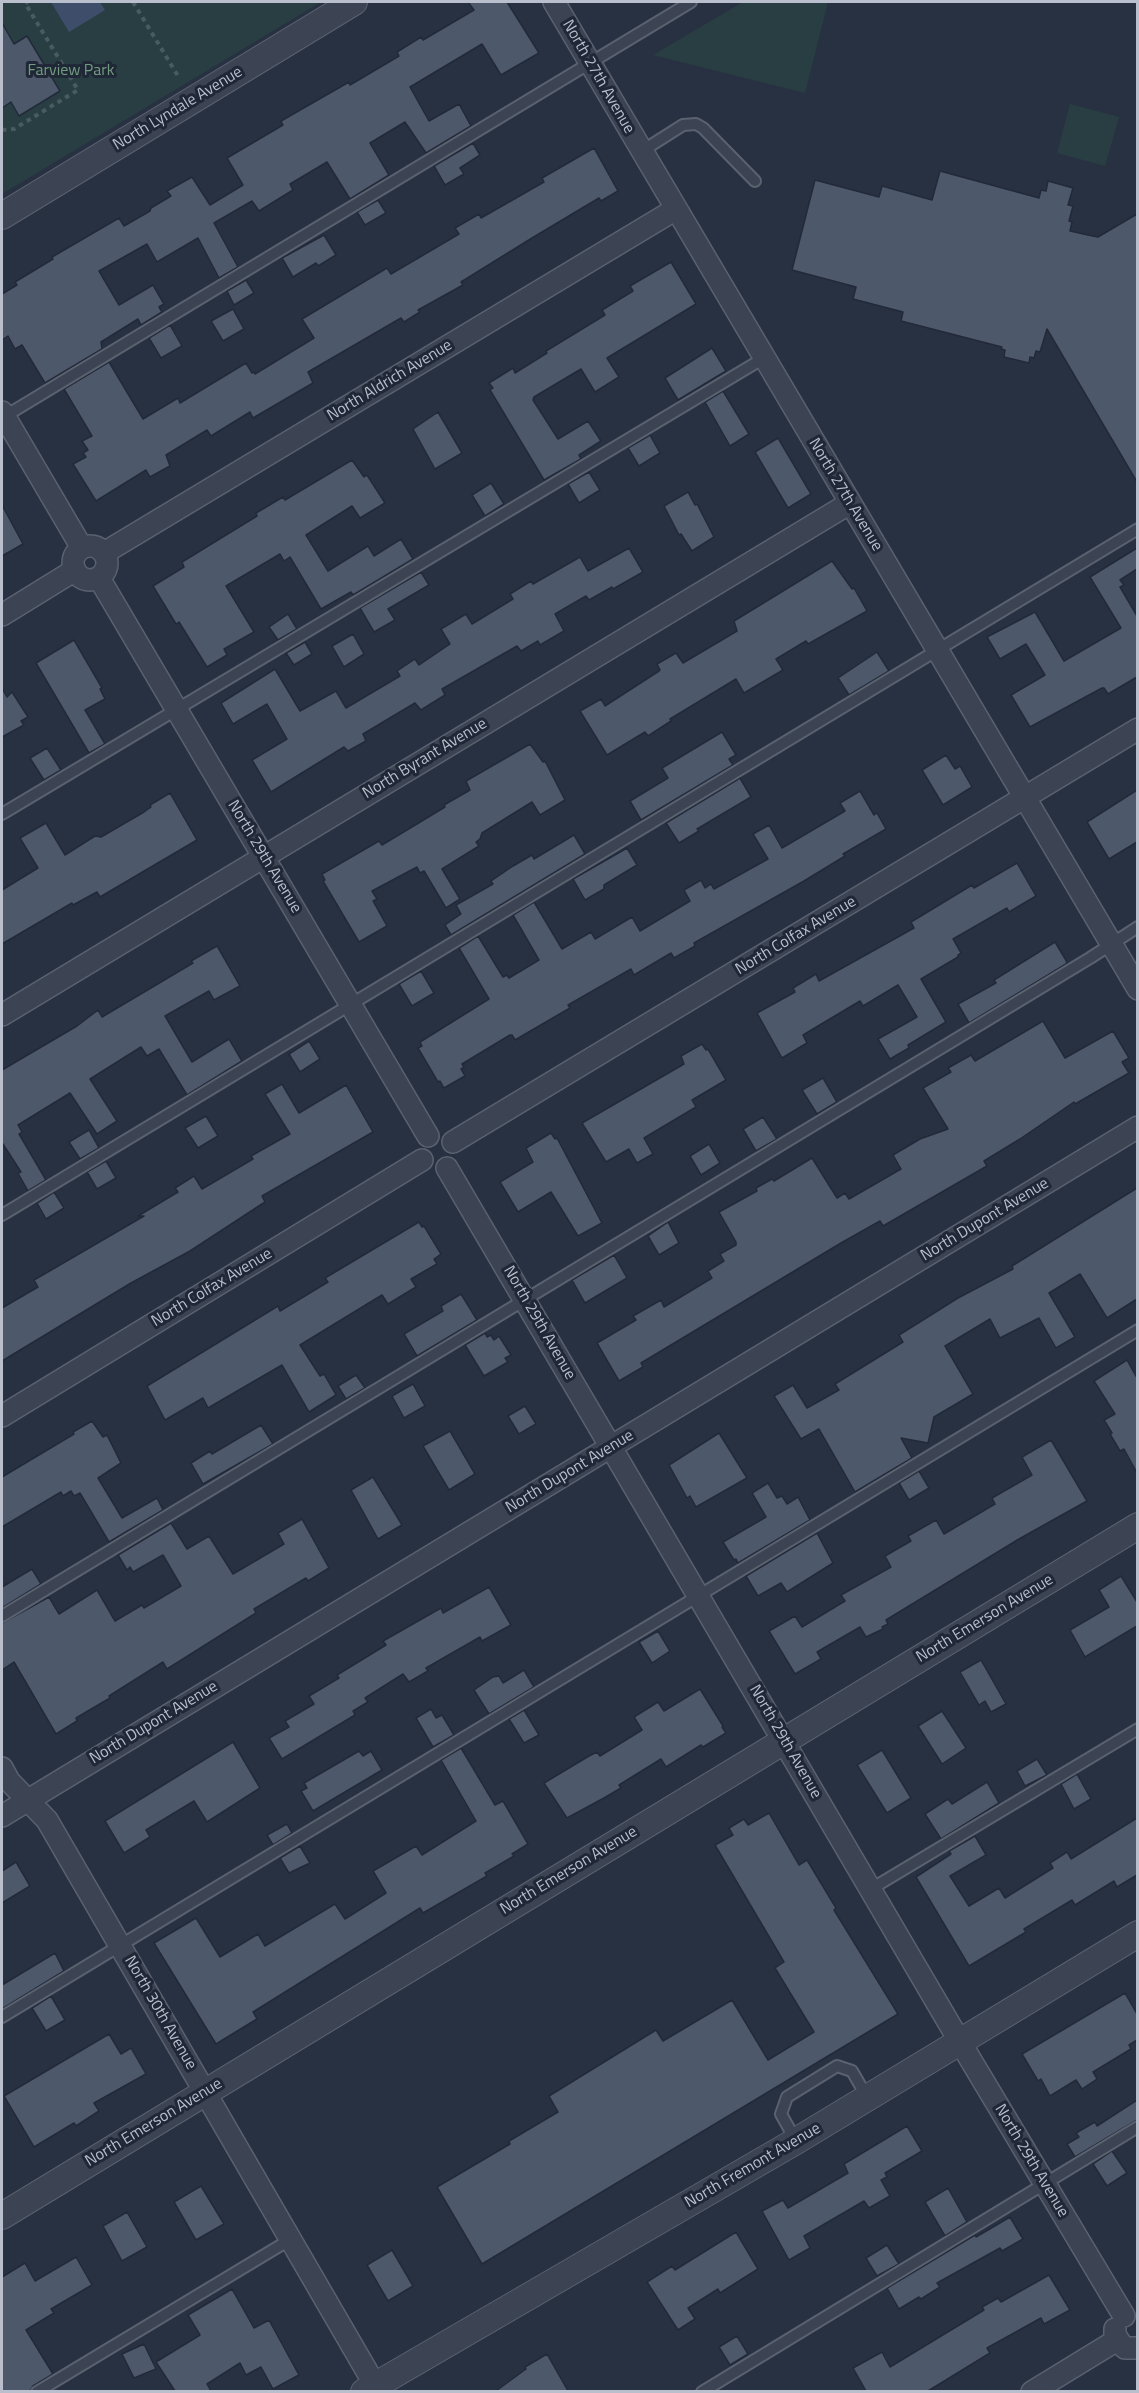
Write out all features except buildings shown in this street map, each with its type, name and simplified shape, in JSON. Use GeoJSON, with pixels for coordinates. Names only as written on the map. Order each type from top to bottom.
{"type":"FeatureCollection","features":[{"type":"Feature","properties":{"kind":"street","name":"North Lyndale Avenue"},"geometry":{"type":"LineString","coordinates":[[2,216],[354,2]]}},
{"type":"Feature","properties":{"kind":"street","name":"North 27th Avenue"},"geometry":{"type":"LineString","coordinates":[[554,2],[1137,989]]}},
{"type":"Feature","properties":{"kind":"street","name":"North Aldrich Avenue"},"geometry":{"type":"LineString","coordinates":[[104,553],[676,209]]}},
{"type":"Feature","properties":{"kind":"street"},"geometry":{"type":"LineString","coordinates":[[2,416],[82,548]]}},
{"type":"Feature","properties":{"kind":"street","name":"North Byrant Avenue"},"geometry":{"type":"LineString","coordinates":[[2,1015],[850,503]]}},
{"type":"Feature","properties":{"kind":"street"},"geometry":{"type":"LineString","coordinates":[[91,546],[104,553],[108,564],[107,569],[99,578],[88,580],[75,570],[75,555],[82,548],[91,546]]}},
{"type":"Feature","properties":{"kind":"street"},"geometry":{"type":"LineString","coordinates":[[2,615],[75,570]]}},
{"type":"Feature","properties":{"kind":"street","name":"North 29th Avenue"},"geometry":{"type":"LineString","coordinates":[[99,578],[428,1137]]}},
{"type":"Feature","properties":{"kind":"street","name":"North Colfax Avenue"},"geometry":{"type":"LineString","coordinates":[[453,1142],[1137,729]]}},
{"type":"Feature","properties":{"kind":"street","name":"North Dupont Avenue"},"geometry":{"type":"LineString","coordinates":[[2,1816],[1137,1127]]}},
{"type":"Feature","properties":{"kind":"street"},"geometry":{"type":"LineString","coordinates":[[439,1134],[453,1142],[456,1153],[452,1164],[447,1168],[430,1168],[420,1156],[421,1145],[428,1137],[439,1134]]}},
{"type":"Feature","properties":{"kind":"street","name":"North Colfax Avenue"},"geometry":{"type":"LineString","coordinates":[[2,1416],[422,1160]]}},
{"type":"Feature","properties":{"kind":"street","name":"North 29th Avenue"},"geometry":{"type":"LineString","coordinates":[[447,1168],[1044,2184],[1131,2316]]}},
{"type":"Feature","properties":{"kind":"street","name":"North Emerson Avenue"},"geometry":{"type":"LineString","coordinates":[[2,2216],[1137,1526]]}},
{"type":"Feature","properties":{"kind":"street","name":"North 30th Avenue"},"geometry":{"type":"LineString","coordinates":[[2,1768],[9,1781],[47,1820],[291,2239],[373,2389]]}},
{"type":"Feature","properties":{"kind":"street","name":"North Fremont Avenue"},"geometry":{"type":"LineString","coordinates":[[373,2389],[796,2141],[1137,1934]]}},
{"type":"Feature","properties":{"kind":"street"},"geometry":{"type":"LineString","coordinates":[[1131,2316],[1117,2324],[1115,2329],[1117,2340],[1125,2348],[1137,2348]]}},
{"type":"Feature","properties":{"kind":"street"},"geometry":{"type":"LineString","coordinates":[[1032,2391],[1117,2340]]}},
{"type":"Feature","properties":{"kind":"lane"},"geometry":{"type":"LineString","coordinates":[[2,416],[691,2]]}},
{"type":"Feature","properties":{"kind":"lane"},"geometry":{"type":"LineString","coordinates":[[642,151],[683,125],[696,124],[703,128],[755,181]]}},
{"type":"Feature","properties":{"kind":"lane"},"geometry":{"type":"LineString","coordinates":[[2,814],[764,358]]}},
{"type":"Feature","properties":{"kind":"lane"},"geometry":{"type":"LineString","coordinates":[[2,1215],[1137,529]]}},
{"type":"Feature","properties":{"kind":"lane"},"geometry":{"type":"LineString","coordinates":[[2,1617],[1080,964],[1137,927]]}},
{"type":"Feature","properties":{"kind":"lane"},"geometry":{"type":"LineString","coordinates":[[2,2017],[1137,1330]]}},
{"type":"Feature","properties":{"kind":"lane"},"geometry":{"type":"LineString","coordinates":[[872,1889],[1137,1728]]}},
{"type":"Feature","properties":{"kind":"lane"},"geometry":{"type":"LineString","coordinates":[[796,2141],[781,2114],[787,2097],[837,2066],[852,2071],[867,2097]]}},
{"type":"Feature","properties":{"kind":"lane"},"geometry":{"type":"LineString","coordinates":[[702,2391],[1137,2127]]}},
{"type":"Feature","properties":{"kind":"lane"},"geometry":{"type":"LineString","coordinates":[[37,2391],[291,2239]]}},
{"type":"Feature","properties":{"kind":"path"},"geometry":{"type":"LineString","coordinates":[[2,130],[14,129],[78,90],[25,3],[28,2]]}},
{"type":"Feature","properties":{"kind":"path"},"geometry":{"type":"LineString","coordinates":[[133,2],[178,76]]}},
{"type":"Feature","properties":{"kind":"green space","name":"Farview Park"},"geometry":{"type":"Polygon","coordinates":[[[2,2],[321,2],[2,194],[2,2]]]}},
{"type":"Feature","properties":{"kind":"green space"},"geometry":{"type":"Polygon","coordinates":[[[743,2],[828,2],[805,93],[653,55],[743,2]]]}},
{"type":"Feature","properties":{"kind":"green space"},"geometry":{"type":"Polygon","coordinates":[[[1070,104],[1119,117],[1105,166],[1057,153],[1070,104]]]}},
{"type":"Feature","properties":{"kind":"water"},"geometry":{"type":"Polygon","coordinates":[[[51,2],[100,2],[105,10],[69,32],[51,2]]]}}]}
